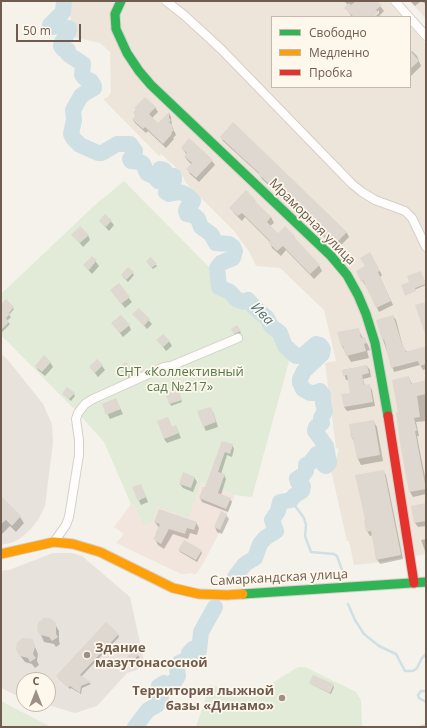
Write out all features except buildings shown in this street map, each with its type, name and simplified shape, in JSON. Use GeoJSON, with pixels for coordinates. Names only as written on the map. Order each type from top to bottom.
{"type":"FeatureCollection","features":[{"type":"Feature","properties":{"kind":"street","name":"Мраморная улица"},"geometry":{"type":"LineString","coordinates":[[121,1],[115,14],[116,29],[127,52],[139,71],[151,85],[331,256],[347,275],[358,295],[368,319],[374,343],[391,433],[414,583]]}},
{"type":"Feature","properties":{"kind":"street"},"geometry":{"type":"LineString","coordinates":[[166,1],[192,22],[221,49],[352,184],[375,200],[405,211],[412,218],[426,247]]}},
{"type":"Feature","properties":{"kind":"street"},"geometry":{"type":"LineString","coordinates":[[395,1],[408,16]]}},
{"type":"Feature","properties":{"kind":"street"},"geometry":{"type":"LineString","coordinates":[[411,19],[426,36]]}},
{"type":"Feature","properties":{"kind":"street"},"geometry":{"type":"LineString","coordinates":[[54,542],[66,525],[69,517],[79,455],[79,440],[76,418],[85,404],[164,367],[171,366],[238,338]]}},
{"type":"Feature","properties":{"kind":"street","name":"Самаркандская улица"},"geometry":{"type":"LineString","coordinates":[[1,554],[54,542],[73,544],[100,552],[164,584],[182,591],[200,594],[244,594],[426,582]]}},
{"type":"Feature","properties":{"kind":"shaded area"},"geometry":{"type":"Polygon","coordinates":[[[66,1],[388,1],[401,16],[271,16],[271,88],[411,88],[411,27],[426,44],[426,554],[354,565],[330,466],[336,459],[339,449],[336,448],[325,363],[336,361],[324,310],[280,268],[256,266],[250,253],[235,232],[186,183],[181,172],[161,154],[159,156],[103,99],[108,97],[111,92],[110,52],[100,43],[74,37],[66,1]]]}},
{"type":"Feature","properties":{"kind":"shaded area"},"geometry":{"type":"Polygon","coordinates":[[[410,1],[426,1],[426,19],[410,1]]]}},
{"type":"Feature","properties":{"kind":"shaded area"},"geometry":{"type":"Polygon","coordinates":[[[1,354],[8,360],[43,404],[52,424],[53,442],[45,506],[38,520],[22,537],[14,542],[1,545],[1,354]]]}},
{"type":"Feature","properties":{"kind":"shaded area"},"geometry":{"type":"Polygon","coordinates":[[[201,482],[235,495],[219,533],[203,564],[196,574],[181,574],[116,543],[124,534],[114,527],[131,504],[135,506],[152,523],[158,507],[201,482]]]}},
{"type":"Feature","properties":{"kind":"shaded area"},"geometry":{"type":"Polygon","coordinates":[[[53,553],[72,553],[82,556],[130,597],[144,661],[137,670],[127,673],[97,706],[75,713],[56,707],[56,672],[16,672],[16,695],[1,688],[1,571],[9,570],[53,553]]]}},
{"type":"Feature","properties":{"kind":"green space","name":"СНТ «Коллективный сад №217»"},"geometry":{"type":"Polygon","coordinates":[[[124,181],[210,268],[291,354],[252,497],[235,495],[201,482],[189,518],[158,507],[152,523],[144,526],[135,506],[131,504],[104,442],[78,413],[1,335],[1,294],[95,205],[124,181]]]}},
{"type":"Feature","properties":{"kind":"green space","name":"Территория лыжной базы «Динамо»"},"geometry":{"type":"Polygon","coordinates":[[[298,667],[305,667],[356,692],[361,700],[363,727],[196,727],[210,685],[238,693],[261,695],[261,690],[298,667]]]}},
{"type":"Feature","properties":{"kind":"green space"},"geometry":{"type":"Polygon","coordinates":[[[1,701],[16,709],[16,712],[22,712],[51,727],[1,727],[1,701]]]}},
{"type":"Feature","properties":{"kind":"waterway","name":"Ива"},"geometry":{"type":"LineString","coordinates":[[64,1],[63,12],[50,25],[52,27],[58,26],[69,28],[69,31],[61,46],[63,49],[68,50],[68,54],[83,64],[82,75],[91,81],[94,86],[94,88],[81,96],[73,110],[74,120],[71,134],[73,138],[80,145],[98,153],[102,153],[117,144],[130,144],[135,151],[130,159],[131,161],[140,162],[143,164],[147,173],[155,177],[158,181],[160,178],[158,172],[160,169],[164,170],[168,176],[174,176],[174,180],[166,192],[169,194],[180,192],[187,195],[193,201],[187,208],[187,214],[195,216],[201,227],[211,234],[216,243],[229,244],[235,251],[233,258],[221,263],[217,268],[219,287],[230,292],[236,299],[244,302],[248,300],[267,318],[271,326],[280,333],[285,346],[296,356],[302,356],[316,344],[320,345],[323,349],[322,354],[304,371],[300,379],[300,383],[303,389],[310,393],[317,393],[320,391],[323,395],[325,411],[321,418],[322,423],[316,427],[315,431],[326,446],[329,463],[326,466],[324,465],[321,456],[317,454],[310,463],[306,465],[306,471],[297,479],[303,486],[302,491],[291,500],[280,502],[278,511],[272,520],[276,531],[265,538],[260,544],[255,558],[245,564],[235,577]]}},
{"type":"Feature","properties":{"kind":"waterway"},"geometry":{"type":"LineString","coordinates":[[293,497],[293,503],[304,518],[306,525],[305,536],[311,552],[334,554],[337,556],[342,570]]}},
{"type":"Feature","properties":{"kind":"waterway"},"geometry":{"type":"LineString","coordinates":[[348,604],[355,620],[364,634],[379,646],[396,654],[405,671],[413,671],[417,668],[422,658],[426,654]]}},
{"type":"Feature","properties":{"kind":"waterway"},"geometry":{"type":"LineString","coordinates":[[171,683],[175,681],[178,676],[177,668],[179,663],[190,658],[189,653],[193,649],[195,648],[199,651],[201,632],[215,607]]}},
{"type":"Feature","properties":{"kind":"waterway"},"geometry":{"type":"LineString","coordinates":[[135,727],[148,710],[157,705],[161,698],[159,686],[164,683]]}},
{"type":"Feature","properties":{"kind":"waterway"},"geometry":{"type":"LineString","coordinates":[[426,691],[421,691],[418,695],[419,698],[426,702]]}},
{"type":"Feature","properties":{"kind":"waterway"},"geometry":{"type":"LineString","coordinates":[[420,727],[426,725]]}},
{"type":"Feature","properties":{"kind":"traffic: fast"},"geometry":{"type":"LineString","coordinates":[[121,1],[115,14],[116,29],[127,53],[139,71],[151,85],[331,256],[347,275],[366,314],[375,343],[388,416]]}},
{"type":"Feature","properties":{"kind":"traffic: fast"},"geometry":{"type":"LineString","coordinates":[[243,594],[426,582]]}},
{"type":"Feature","properties":{"kind":"traffic: slow"},"geometry":{"type":"LineString","coordinates":[[1,554],[54,542],[73,544],[100,552],[173,588],[199,594],[243,594]]}},
{"type":"Feature","properties":{"kind":"traffic: jam"},"geometry":{"type":"LineString","coordinates":[[388,416],[414,583]]}},
{"type":"Feature","properties":{"kind":"place","name":"Здание мазутонасосной"},"geometry":{"type":"Point","coordinates":[87,655]}},
{"type":"Feature","properties":{"kind":"place","name":"Территория лыжной базы «Динамо»"},"geometry":{"type":"Point","coordinates":[282,698]}}]}
